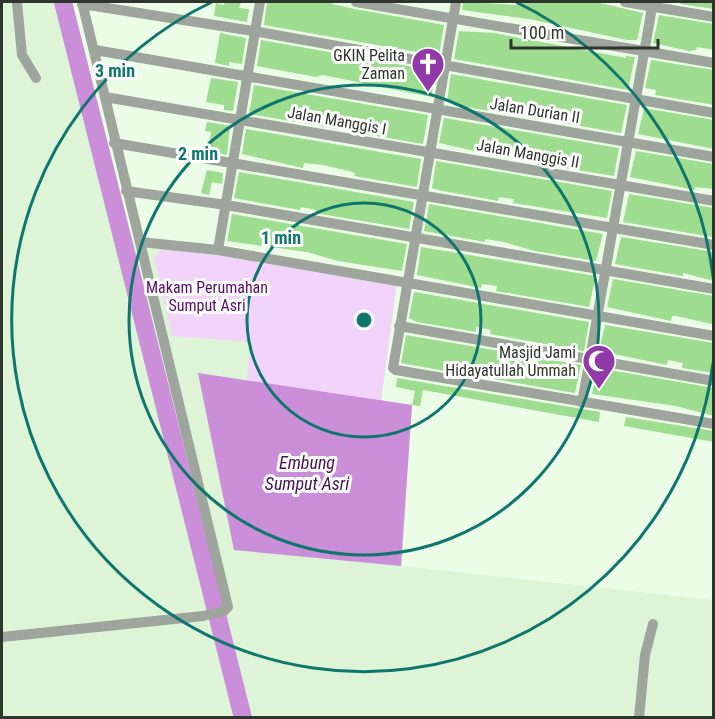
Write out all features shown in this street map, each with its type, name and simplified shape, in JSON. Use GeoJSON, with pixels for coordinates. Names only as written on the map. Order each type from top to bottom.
{"type":"FeatureCollection","features":[{"type":"Feature","properties":{"kind":"street"},"geometry":{"type":"LineString","coordinates":[[17,2],[22,55],[36,78]]}},
{"type":"Feature","properties":{"kind":"street"},"geometry":{"type":"LineString","coordinates":[[218,250],[253,31],[260,2]]}},
{"type":"Feature","properties":{"kind":"street"},"geometry":{"type":"LineString","coordinates":[[356,2],[714,63]]}},
{"type":"Feature","properties":{"kind":"street"},"geometry":{"type":"LineString","coordinates":[[456,2],[392,364],[396,370],[714,424]]}},
{"type":"Feature","properties":{"kind":"street"},"geometry":{"type":"LineString","coordinates":[[625,2],[653,4],[714,17]]}},
{"type":"Feature","properties":{"kind":"street"},"geometry":{"type":"LineString","coordinates":[[2,638],[203,616],[224,611],[228,607],[82,3],[444,64],[714,113]]}},
{"type":"Feature","properties":{"kind":"street"},"geometry":{"type":"LineString","coordinates":[[582,403],[653,4]]}},
{"type":"Feature","properties":{"kind":"street","name":"Jalan Durian II"},"geometry":{"type":"LineString","coordinates":[[95,50],[246,74],[714,157]]}},
{"type":"Feature","properties":{"kind":"street","name":"Jalan Manggis I"},"geometry":{"type":"LineString","coordinates":[[105,97],[429,151]]}},
{"type":"Feature","properties":{"kind":"street"},"geometry":{"type":"LineString","coordinates":[[114,143],[714,245]]}},
{"type":"Feature","properties":{"kind":"street","name":"Jalan Manggis II"},"geometry":{"type":"LineString","coordinates":[[429,151],[714,201]]}},
{"type":"Feature","properties":{"kind":"street"},"geometry":{"type":"LineString","coordinates":[[126,191],[226,205],[714,289]]}},
{"type":"Feature","properties":{"kind":"street"},"geometry":{"type":"LineString","coordinates":[[140,242],[218,250],[714,336]]}},
{"type":"Feature","properties":{"kind":"street"},"geometry":{"type":"LineString","coordinates":[[399,326],[714,381]]}},
{"type":"Feature","properties":{"kind":"street"},"geometry":{"type":"LineString","coordinates":[[639,717],[645,655],[653,624]]}},
{"type":"Feature","properties":{"kind":"shaded area"},"geometry":{"type":"Polygon","coordinates":[[[2,2],[72,2],[133,241],[397,282],[381,400],[412,405],[402,566],[713,600],[713,717],[2,717],[2,2]]]}},
{"type":"Feature","properties":{"kind":"green space","name":"Makam Perumahan Sumput Asri"},"geometry":{"type":"Polygon","coordinates":[[[165,248],[397,282],[381,401],[247,380],[250,342],[172,336],[154,257],[165,248]]]}},
{"type":"Feature","properties":{"kind":"water","name":"Embung Sumput Asri"},"geometry":{"type":"Polygon","coordinates":[[[198,373],[412,405],[401,566],[234,550],[198,373]]]}},
{"type":"Feature","properties":{"kind":"building"},"geometry":{"type":"Polygon","coordinates":[[[225,2],[241,2],[239,8],[249,9],[247,22],[214,16],[216,3],[224,5],[225,2]]]}},
{"type":"Feature","properties":{"kind":"building"},"geometry":{"type":"Polygon","coordinates":[[[267,2],[332,2],[332,4],[355,9],[444,25],[439,56],[264,25],[267,2]]]}},
{"type":"Feature","properties":{"kind":"building"},"geometry":{"type":"Polygon","coordinates":[[[463,2],[517,5],[518,2],[596,2],[643,13],[637,40],[627,40],[529,19],[462,10],[463,2]]]}},
{"type":"Feature","properties":{"kind":"building"},"geometry":{"type":"Polygon","coordinates":[[[681,2],[714,2],[714,9],[680,4],[681,2]]]}},
{"type":"Feature","properties":{"kind":"building"},"geometry":{"type":"Polygon","coordinates":[[[659,15],[714,24],[714,50],[697,47],[696,50],[689,51],[653,43],[659,15]]]}},
{"type":"Feature","properties":{"kind":"building"},"geometry":{"type":"Polygon","coordinates":[[[459,31],[494,33],[626,58],[626,56],[635,57],[628,90],[454,59],[459,31]]]}},
{"type":"Feature","properties":{"kind":"building"},"geometry":{"type":"Polygon","coordinates":[[[220,33],[246,38],[242,64],[229,62],[229,66],[215,63],[220,33]]]}},
{"type":"Feature","properties":{"kind":"building"},"geometry":{"type":"Polygon","coordinates":[[[261,40],[436,71],[431,97],[323,75],[316,77],[257,66],[261,40]]]}},
{"type":"Feature","properties":{"kind":"building"},"geometry":{"type":"Polygon","coordinates":[[[651,60],[714,70],[714,105],[655,95],[656,90],[645,88],[651,60]]]}},
{"type":"Feature","properties":{"kind":"building"},"geometry":{"type":"Polygon","coordinates":[[[451,74],[627,105],[621,133],[528,117],[529,112],[514,110],[513,115],[455,105],[456,102],[447,101],[451,74]]]}},
{"type":"Feature","properties":{"kind":"building"},"geometry":{"type":"Polygon","coordinates":[[[211,78],[238,82],[233,111],[224,110],[224,105],[206,102],[211,78]]]}},
{"type":"Feature","properties":{"kind":"building"},"geometry":{"type":"Polygon","coordinates":[[[254,85],[428,115],[423,144],[249,114],[254,85]]]}},
{"type":"Feature","properties":{"kind":"building"},"geometry":{"type":"Polygon","coordinates":[[[644,108],[714,120],[714,149],[638,134],[644,108]]]}},
{"type":"Feature","properties":{"kind":"building"},"geometry":{"type":"Polygon","coordinates":[[[444,118],[619,148],[614,176],[552,166],[552,163],[521,155],[502,152],[502,157],[439,143],[444,118]]]}},
{"type":"Feature","properties":{"kind":"building"},"geometry":{"type":"Polygon","coordinates":[[[207,122],[230,126],[227,155],[208,151],[211,132],[205,131],[207,122]]]}},
{"type":"Feature","properties":{"kind":"building"},"geometry":{"type":"Polygon","coordinates":[[[246,129],[421,159],[417,187],[354,176],[355,173],[323,165],[304,163],[303,168],[242,154],[246,129]]]}},
{"type":"Feature","properties":{"kind":"building"},"geometry":{"type":"Polygon","coordinates":[[[636,151],[714,164],[714,189],[695,187],[695,190],[630,177],[636,151]]]}},
{"type":"Feature","properties":{"kind":"building"},"geometry":{"type":"Polygon","coordinates":[[[436,161],[612,191],[607,218],[513,203],[514,199],[499,197],[498,201],[432,188],[436,161]]]}},
{"type":"Feature","properties":{"kind":"building"},"geometry":{"type":"Polygon","coordinates":[[[207,170],[223,173],[222,184],[212,182],[209,195],[201,193],[207,170]]]}},
{"type":"Feature","properties":{"kind":"building"},"geometry":{"type":"Polygon","coordinates":[[[239,172],[414,202],[409,229],[315,213],[316,210],[301,207],[300,210],[234,198],[239,172]]]}},
{"type":"Feature","properties":{"kind":"building"},"geometry":{"type":"Polygon","coordinates":[[[629,194],[714,208],[713,237],[623,222],[629,194]]]}},
{"type":"Feature","properties":{"kind":"building"},"geometry":{"type":"Polygon","coordinates":[[[429,204],[603,234],[596,261],[535,251],[504,242],[485,239],[485,242],[424,231],[429,204]]]}},
{"type":"Feature","properties":{"kind":"building"},"geometry":{"type":"Polygon","coordinates":[[[232,214],[407,244],[402,271],[338,261],[307,252],[227,241],[232,214]]]}},
{"type":"Feature","properties":{"kind":"building"},"geometry":{"type":"Polygon","coordinates":[[[621,237],[714,252],[714,281],[683,273],[683,276],[615,264],[621,237]]]}},
{"type":"Feature","properties":{"kind":"building"},"geometry":{"type":"Polygon","coordinates":[[[421,247],[596,276],[589,307],[496,291],[497,286],[482,284],[481,288],[417,275],[421,247]]]}},
{"type":"Feature","properties":{"kind":"building"},"geometry":{"type":"Polygon","coordinates":[[[613,279],[714,296],[712,324],[676,316],[672,316],[671,321],[607,307],[613,279]]]}},
{"type":"Feature","properties":{"kind":"building"},"geometry":{"type":"Polygon","coordinates":[[[414,292],[589,322],[584,351],[490,334],[491,330],[476,327],[476,332],[417,322],[409,318],[414,292]]]}},
{"type":"Feature","properties":{"kind":"building"},"geometry":{"type":"Polygon","coordinates":[[[605,325],[714,343],[714,373],[682,368],[683,363],[668,360],[667,365],[599,351],[605,325]]]}},
{"type":"Feature","properties":{"kind":"building"},"geometry":{"type":"Polygon","coordinates":[[[406,335],[581,365],[575,393],[465,374],[466,371],[451,368],[450,372],[401,363],[406,335]]]}},
{"type":"Feature","properties":{"kind":"building"},"geometry":{"type":"Polygon","coordinates":[[[598,368],[714,388],[714,416],[676,406],[592,394],[598,368]]]}},
{"type":"Feature","properties":{"kind":"building"},"geometry":{"type":"Polygon","coordinates":[[[397,378],[600,412],[599,422],[423,390],[420,406],[412,405],[415,391],[396,387],[397,378]]]}},
{"type":"Feature","properties":{"kind":"building"},"geometry":{"type":"Polygon","coordinates":[[[626,417],[714,431],[714,442],[624,426],[626,417]]]}},
{"type":"Feature","properties":{"kind":"waterway"},"geometry":{"type":"LineString","coordinates":[[63,2],[243,718]]}},
{"type":"Feature","properties":{"kind":"place","name":"GKIN Pelita Zaman"},"geometry":{"type":"Point","coordinates":[428,93]}},
{"type":"Feature","properties":{"kind":"place","name":"Masjid Jami Hidayatullah Ummah"},"geometry":{"type":"Point","coordinates":[599,390]}}]}
